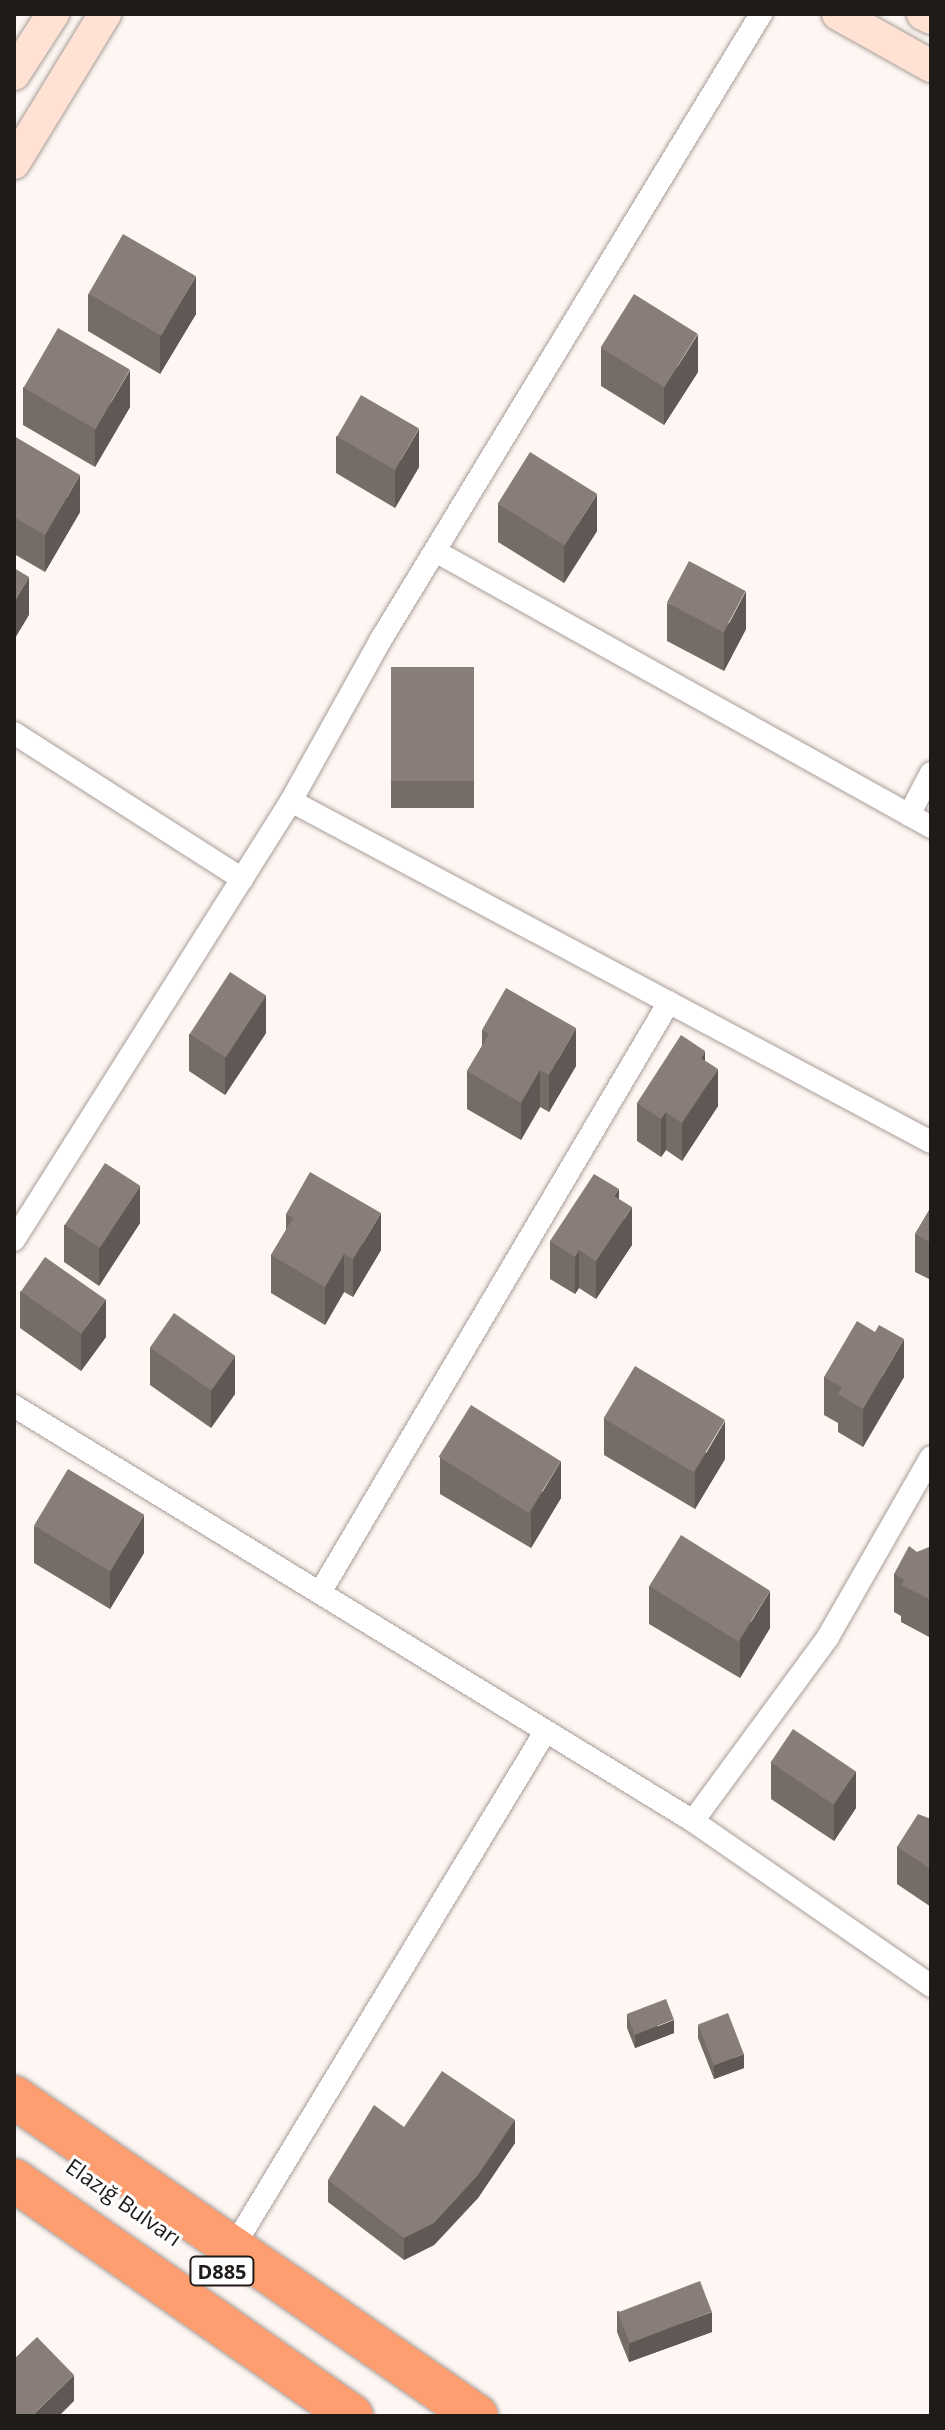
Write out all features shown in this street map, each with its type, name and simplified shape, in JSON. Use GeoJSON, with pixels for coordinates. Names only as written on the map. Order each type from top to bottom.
{"type":"FeatureCollection","features":[{"type":"Feature","properties":{"kind":"highway"},"geometry":{"type":"LineString","coordinates":[[14,2097],[477,2416]]}},
{"type":"Feature","properties":{"kind":"highway","name":"Elazığ Bulvarı"},"geometry":{"type":"LineString","coordinates":[[14,2126],[430,2416]]}},
{"type":"Feature","properties":{"kind":"highway","name":"Elazığ Bulvarı"},"geometry":{"type":"LineString","coordinates":[[14,2180],[352,2416]]}},
{"type":"Feature","properties":{"kind":"highway"},"geometry":{"type":"LineString","coordinates":[[14,2209],[315,2416]]}},
{"type":"Feature","properties":{"kind":"main road"},"geometry":{"type":"LineString","coordinates":[[14,74],[53,14]]}},
{"type":"Feature","properties":{"kind":"main road"},"geometry":{"type":"LineString","coordinates":[[14,163],[105,14]]}},
{"type":"Feature","properties":{"kind":"main road"},"geometry":{"type":"LineString","coordinates":[[838,14],[931,66]]}},
{"type":"Feature","properties":{"kind":"main road"},"geometry":{"type":"LineString","coordinates":[[923,14],[931,18]]}},
{"type":"Feature","properties":{"kind":"street"},"geometry":{"type":"LineString","coordinates":[[14,1240],[291,801],[435,551],[761,14]]}},
{"type":"Feature","properties":{"kind":"street"},"geometry":{"type":"LineString","coordinates":[[435,551],[931,827]]}},
{"type":"Feature","properties":{"kind":"street"},"geometry":{"type":"LineString","coordinates":[[14,733],[242,879]]}},
{"type":"Feature","properties":{"kind":"street"},"geometry":{"type":"LineString","coordinates":[[909,815],[931,773]]}},
{"type":"Feature","properties":{"kind":"street"},"geometry":{"type":"LineString","coordinates":[[291,801],[931,1142]]}},
{"type":"Feature","properties":{"kind":"street"},"geometry":{"type":"LineString","coordinates":[[321,1591],[669,1002]]}},
{"type":"Feature","properties":{"kind":"street"},"geometry":{"type":"LineString","coordinates":[[14,1406],[693,1821],[931,1986]]}},
{"type":"Feature","properties":{"kind":"street"},"geometry":{"type":"LineString","coordinates":[[693,1821],[828,1637],[931,1457]]}},
{"type":"Feature","properties":{"kind":"street"},"geometry":{"type":"LineString","coordinates":[[234,2246],[545,1732]]}},
{"type":"Feature","properties":{"kind":"building"},"geometry":{"type":"Polygon","coordinates":[[[123,234],[196,276],[161,336],[89,294],[123,234]]]}},
{"type":"Feature","properties":{"kind":"building"},"geometry":{"type":"Polygon","coordinates":[[[634,294],[698,334],[664,387],[601,347],[634,294]]]}},
{"type":"Feature","properties":{"kind":"building"},"geometry":{"type":"Polygon","coordinates":[[[58,328],[130,370],[95,429],[24,388],[58,328]]]}},
{"type":"Feature","properties":{"kind":"building"},"geometry":{"type":"Polygon","coordinates":[[[361,395],[419,428],[395,470],[337,437],[361,395]]]}},
{"type":"Feature","properties":{"kind":"building"},"geometry":{"type":"Polygon","coordinates":[[[14,436],[80,475],[45,535],[14,517],[14,436]]]}},
{"type":"Feature","properties":{"kind":"building"},"geometry":{"type":"Polygon","coordinates":[[[530,452],[597,494],[565,546],[498,504],[530,452]]]}},
{"type":"Feature","properties":{"kind":"building"},"geometry":{"type":"Polygon","coordinates":[[[689,561],[746,591],[723,633],[667,602],[689,561]]]}},
{"type":"Feature","properties":{"kind":"building"},"geometry":{"type":"Polygon","coordinates":[[[14,568],[29,577],[14,602],[14,568]]]}},
{"type":"Feature","properties":{"kind":"building"},"geometry":{"type":"Polygon","coordinates":[[[391,667],[474,667],[474,781],[391,781],[391,667]]]}},
{"type":"Feature","properties":{"kind":"building"},"geometry":{"type":"Polygon","coordinates":[[[230,972],[266,995],[226,1057],[190,1034],[230,972]]]}},
{"type":"Feature","properties":{"kind":"building"},"geometry":{"type":"Polygon","coordinates":[[[506,988],[576,1028],[549,1075],[540,1070],[521,1103],[467,1071],[489,1034],[482,1030],[506,988]]]}},
{"type":"Feature","properties":{"kind":"building"},"geometry":{"type":"Polygon","coordinates":[[[681,1035],[705,1051],[701,1058],[718,1069],[682,1123],[666,1112],[661,1119],[637,1103],[681,1035]]]}},
{"type":"Feature","properties":{"kind":"building"},"geometry":{"type":"Polygon","coordinates":[[[105,1163],[140,1186],[100,1248],[65,1225],[105,1163]]]}},
{"type":"Feature","properties":{"kind":"building"},"geometry":{"type":"Polygon","coordinates":[[[310,1172],[381,1213],[353,1259],[344,1254],[325,1287],[271,1255],[293,1218],[286,1214],[310,1172]]]}},
{"type":"Feature","properties":{"kind":"building"},"geometry":{"type":"Polygon","coordinates":[[[594,1174],[619,1189],[614,1196],[632,1207],[596,1261],[579,1250],[575,1257],[550,1241],[594,1174]]]}},
{"type":"Feature","properties":{"kind":"building"},"geometry":{"type":"Polygon","coordinates":[[[931,1207],[931,1243],[915,1234],[931,1207]]]}},
{"type":"Feature","properties":{"kind":"building"},"geometry":{"type":"Polygon","coordinates":[[[45,1257],[106,1299],[82,1334],[21,1291],[45,1257]]]}},
{"type":"Feature","properties":{"kind":"building"},"geometry":{"type":"Polygon","coordinates":[[[174,1313],[235,1356],[211,1390],[150,1347],[174,1313]]]}},
{"type":"Feature","properties":{"kind":"building"},"geometry":{"type":"Polygon","coordinates":[[[857,1321],[875,1332],[879,1325],[904,1339],[863,1409],[838,1394],[842,1387],[824,1377],[857,1321]]]}},
{"type":"Feature","properties":{"kind":"building"},"geometry":{"type":"Polygon","coordinates":[[[635,1366],[725,1420],[694,1472],[604,1418],[635,1366]]]}},
{"type":"Feature","properties":{"kind":"building"},"geometry":{"type":"Polygon","coordinates":[[[471,1405],[561,1461],[529,1513],[439,1457],[471,1405]]]}},
{"type":"Feature","properties":{"kind":"building"},"geometry":{"type":"Polygon","coordinates":[[[68,1469],[144,1515],[110,1571],[34,1526],[68,1469]]]}},
{"type":"Feature","properties":{"kind":"building"},"geometry":{"type":"Polygon","coordinates":[[[681,1535],[770,1591],[738,1642],[649,1586],[681,1535]]]}},
{"type":"Feature","properties":{"kind":"building"},"geometry":{"type":"Polygon","coordinates":[[[909,1546],[917,1552],[931,1548],[931,1600],[901,1585],[904,1580],[894,1574],[909,1546]]]}},
{"type":"Feature","properties":{"kind":"building"},"geometry":{"type":"Polygon","coordinates":[[[793,1729],[856,1771],[834,1805],[771,1762],[793,1729]]]}},
{"type":"Feature","properties":{"kind":"building"},"geometry":{"type":"Polygon","coordinates":[[[918,1814],[931,1819],[931,1869],[897,1847],[918,1814]]]}},
{"type":"Feature","properties":{"kind":"building"},"geometry":{"type":"Polygon","coordinates":[[[666,1999],[674,2020],[635,2035],[627,2014],[666,1999]]]}},
{"type":"Feature","properties":{"kind":"building"},"geometry":{"type":"Polygon","coordinates":[[[728,2013],[744,2054],[714,2066],[698,2024],[728,2013]]]}},
{"type":"Feature","properties":{"kind":"building"},"geometry":{"type":"Polygon","coordinates":[[[442,2071],[515,2120],[478,2175],[434,2223],[404,2238],[328,2180],[374,2105],[404,2127],[442,2071]]]}},
{"type":"Feature","properties":{"kind":"building"},"geometry":{"type":"Polygon","coordinates":[[[700,2281],[712,2312],[630,2343],[618,2313],[700,2281]]]}},
{"type":"Feature","properties":{"kind":"building"},"geometry":{"type":"Polygon","coordinates":[[[37,2337],[74,2375],[32,2416],[14,2416],[14,2359],[37,2337]]]}}]}
